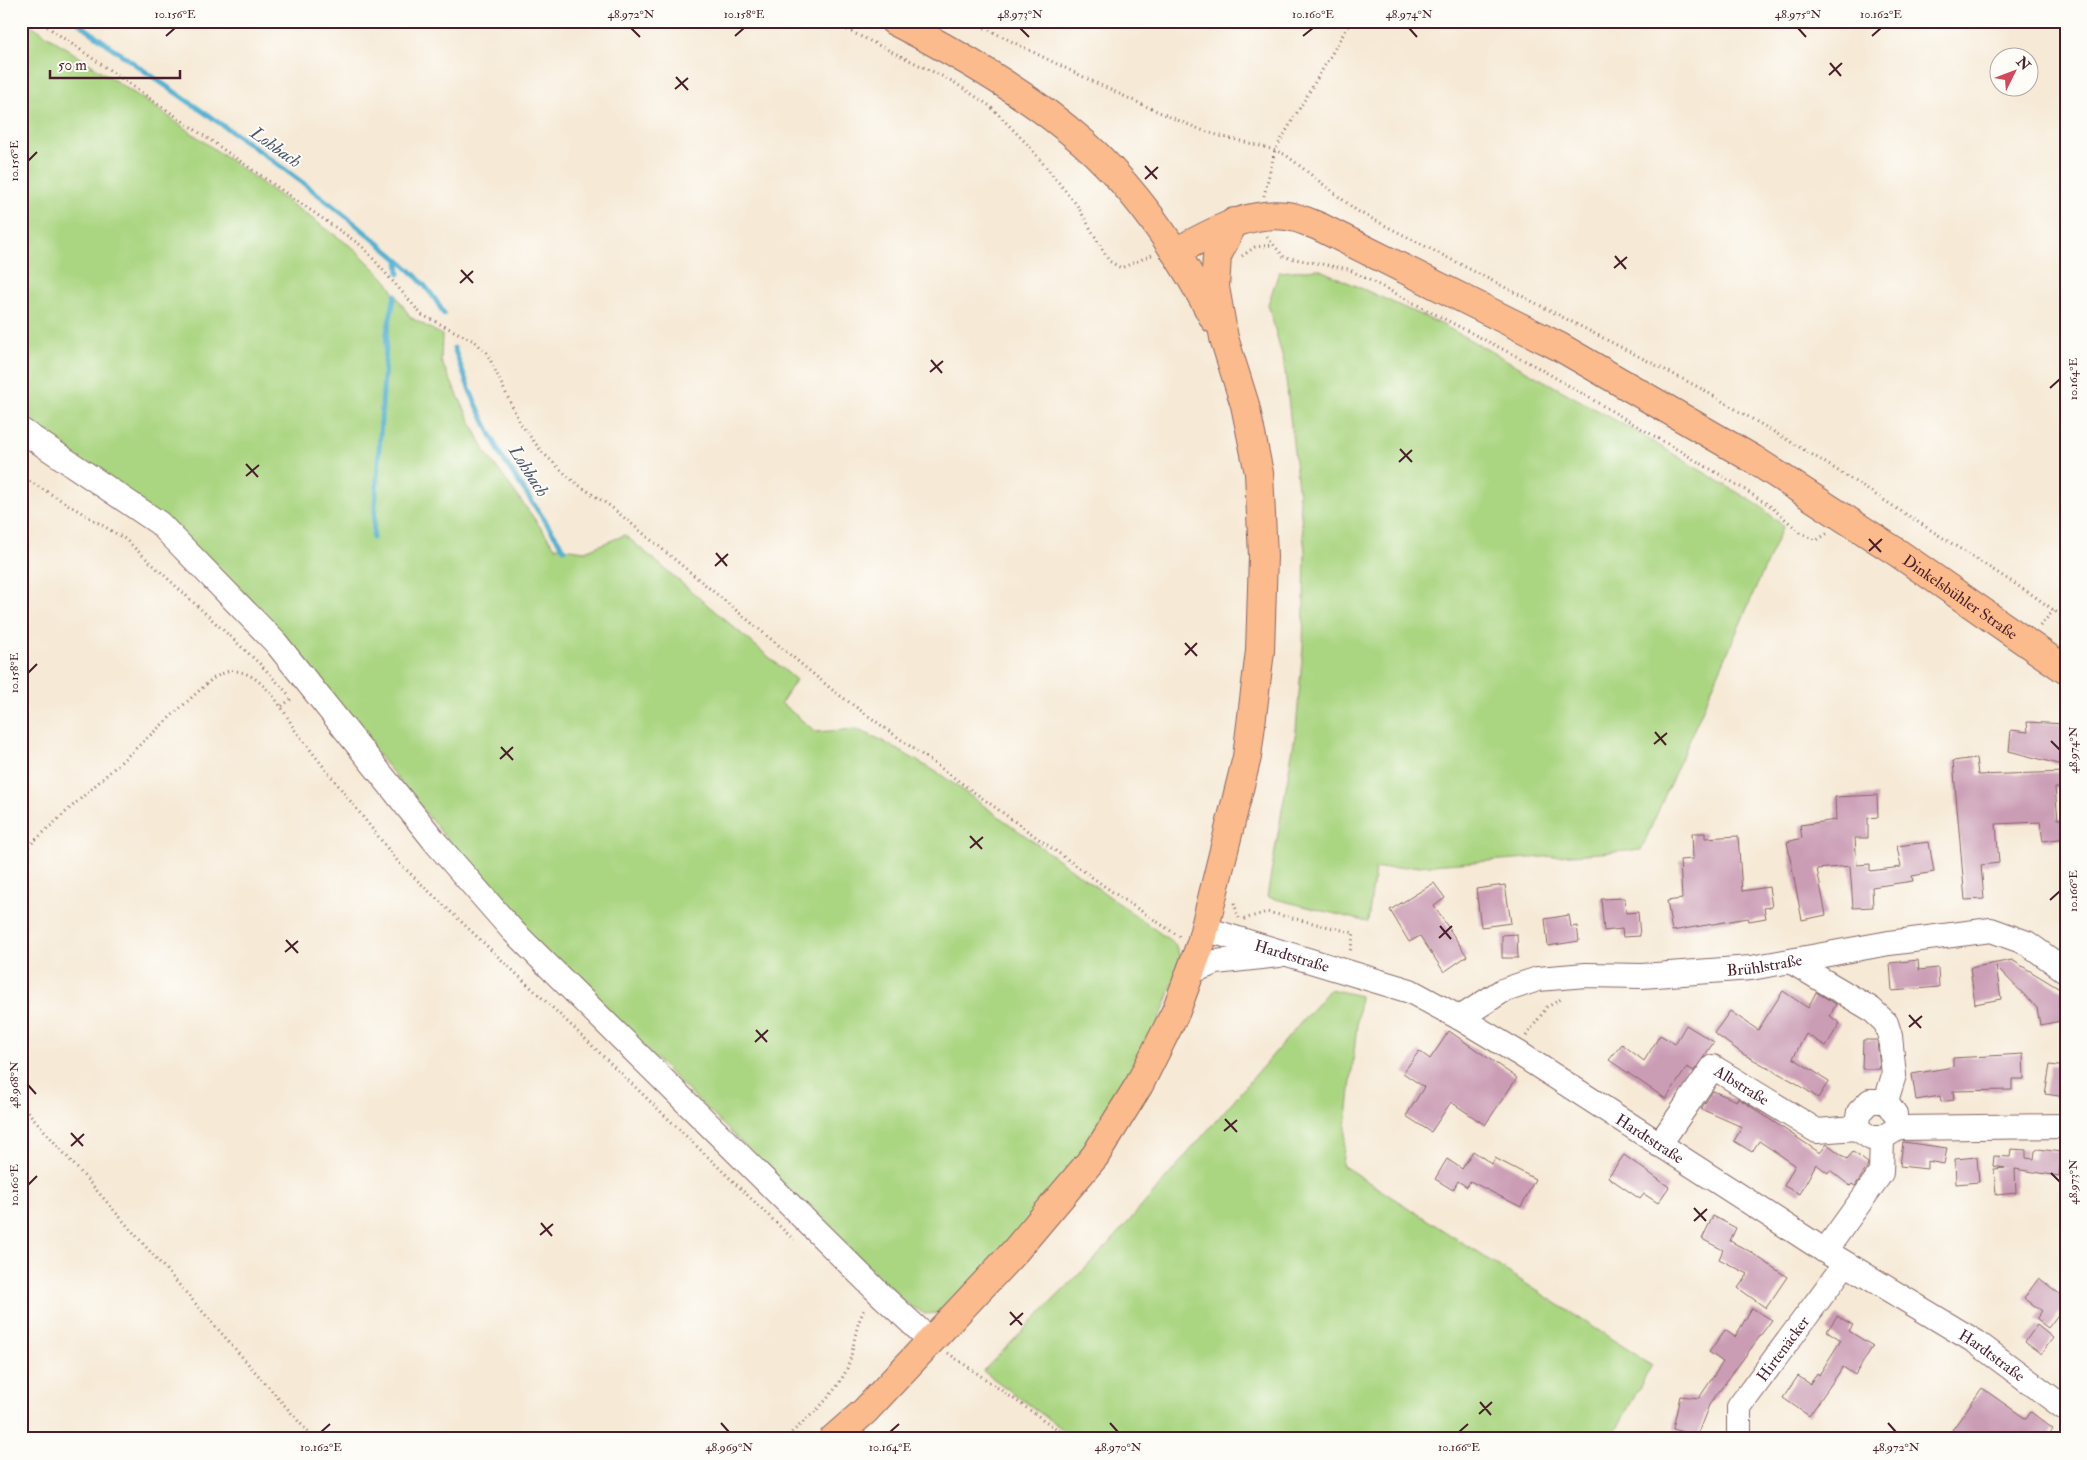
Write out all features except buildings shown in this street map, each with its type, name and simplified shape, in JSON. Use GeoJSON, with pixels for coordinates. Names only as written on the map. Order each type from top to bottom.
{"type":"FeatureCollection","features":[{"type":"Feature","properties":{"kind":"main road"},"geometry":{"type":"LineString","coordinates":[[894,21],[933,41],[1007,85],[1085,144],[1132,193],[1173,249],[1224,338]]}},
{"type":"Feature","properties":{"kind":"main road","name":"Dinkelsbühler Straße"},"geometry":{"type":"LineString","coordinates":[[1247,219],[1288,216],[1329,232],[1560,347],[1752,459],[1846,518],[2066,670]]}},
{"type":"Feature","properties":{"kind":"main road"},"geometry":{"type":"LineString","coordinates":[[1173,249],[1247,219]]}},
{"type":"Feature","properties":{"kind":"main road"},"geometry":{"type":"LineString","coordinates":[[832,1439],[864,1411],[1015,1251],[1095,1156],[1139,1085],[1176,1011],[1203,936],[1247,757],[1260,651],[1263,556],[1259,474],[1245,405],[1224,338],[1215,287],[1217,256],[1247,219]]}},
{"type":"Feature","properties":{"kind":"street"},"geometry":{"type":"LineString","coordinates":[[21,430],[159,523],[276,642],[437,844],[512,931],[868,1302],[931,1341]]}},
{"type":"Feature","properties":{"kind":"street","name":"Brühlstraße"},"geometry":{"type":"LineString","coordinates":[[1460,1018],[1502,991],[1538,979],[1586,974],[1642,976],[1751,968],[1889,943],[1991,930],[2027,943],[2063,963]]}},
{"type":"Feature","properties":{"kind":"street","name":"Hardtstraße"},"geometry":{"type":"LineString","coordinates":[[1203,936],[1286,954],[1410,992],[1460,1018],[1520,1054],[1658,1145],[1845,1264],[1976,1342],[2066,1409]]}},
{"type":"Feature","properties":{"kind":"street"},"geometry":{"type":"LineString","coordinates":[[1190,972],[1216,962],[1286,954]]}},
{"type":"Feature","properties":{"kind":"street"},"geometry":{"type":"LineString","coordinates":[[1792,962],[1871,1009],[1886,1023],[1890,1036],[1894,1075],[1886,1101]]}},
{"type":"Feature","properties":{"kind":"street","name":"Albstraße"},"geometry":{"type":"LineString","coordinates":[[1658,1145],[1713,1067],[1817,1131],[1856,1128],[1871,1138],[1890,1133],[2066,1126]]}},
{"type":"Feature","properties":{"kind":"street"},"geometry":{"type":"LineString","coordinates":[[1856,1128],[1859,1112],[1870,1101],[1886,1101]]}},
{"type":"Feature","properties":{"kind":"street"},"geometry":{"type":"LineString","coordinates":[[1825,1251],[1881,1173],[1890,1133],[1897,1117],[1886,1101]]}},
{"type":"Feature","properties":{"kind":"street","name":"Hirtenäcker"},"geometry":{"type":"LineString","coordinates":[[1739,1439],[1739,1407],[1845,1264]]}},
{"type":"Feature","properties":{"kind":"path"},"geometry":{"type":"LineString","coordinates":[[39,21],[362,246],[422,315],[474,341],[487,352],[520,423],[542,452],[574,482],[610,506],[835,692],[1114,893],[1181,937],[1203,936]]}},
{"type":"Feature","properties":{"kind":"path"},"geometry":{"type":"LineString","coordinates":[[829,21],[952,81],[990,106],[1028,145],[1077,205],[1109,261],[1121,268],[1173,249]]}},
{"type":"Feature","properties":{"kind":"path"},"geometry":{"type":"LineString","coordinates":[[972,21],[1112,92],[1170,117],[1216,136],[1275,150],[1286,155],[1357,210],[1573,320],[1740,412],[1821,460],[2034,596],[2066,619]]}},
{"type":"Feature","properties":{"kind":"path"},"geometry":{"type":"LineString","coordinates":[[1247,219],[1275,150],[1351,21]]}},
{"type":"Feature","properties":{"kind":"path"},"geometry":{"type":"LineString","coordinates":[[1272,245],[1284,257],[1348,268],[1537,367],[1730,480],[1769,505],[1801,533],[1816,540],[1829,533],[1846,518]]}},
{"type":"Feature","properties":{"kind":"path"},"geometry":{"type":"LineString","coordinates":[[21,476],[125,540],[261,665],[292,698]]}},
{"type":"Feature","properties":{"kind":"path"},"geometry":{"type":"LineString","coordinates":[[21,853],[212,679],[232,670],[245,673],[264,687],[282,706],[294,729],[399,864],[576,1030],[800,1246]]}},
{"type":"Feature","properties":{"kind":"path"},"geometry":{"type":"LineString","coordinates":[[1240,921],[1267,912],[1354,933],[1347,972]]}},
{"type":"Feature","properties":{"kind":"path"},"geometry":{"type":"LineString","coordinates":[[1520,1054],[1528,1032],[1547,1007],[1568,994]]}},
{"type":"Feature","properties":{"kind":"path"},"geometry":{"type":"LineString","coordinates":[[21,1104],[314,1439]]}},
{"type":"Feature","properties":{"kind":"path"},"geometry":{"type":"LineString","coordinates":[[784,1439],[826,1400],[846,1370],[857,1320],[868,1302]]}},
{"type":"Feature","properties":{"kind":"path"},"geometry":{"type":"LineString","coordinates":[[931,1341],[1071,1439]]}},
{"type":"Feature","properties":{"kind":"green space"},"geometry":{"type":"Polygon","coordinates":[[[21,21],[25,21],[158,109],[356,250],[386,280],[410,317],[442,335],[441,361],[486,453],[555,547],[585,551],[625,535],[796,680],[781,703],[816,732],[856,729],[879,739],[940,774],[1175,944],[1181,958],[1165,1006],[1136,1069],[1109,1115],[1088,1145],[1042,1202],[946,1312],[925,1314],[906,1303],[510,917],[294,651],[21,419],[21,21]]]}},
{"type":"Feature","properties":{"kind":"green space"},"geometry":{"type":"Polygon","coordinates":[[[1318,269],[1443,325],[1635,431],[1760,506],[1783,526],[1641,850],[1375,869],[1368,922],[1267,897],[1296,730],[1303,646],[1305,551],[1284,362],[1268,304],[1279,272],[1318,269]]]}},
{"type":"Feature","properties":{"kind":"green space"},"geometry":{"type":"Polygon","coordinates":[[[1330,989],[1360,996],[1342,1165],[1652,1365],[1611,1439],[1076,1439],[983,1371],[1110,1243],[1330,989]]]}},
{"type":"Feature","properties":{"kind":"waterway","name":"Lohbach"},"geometry":{"type":"LineString","coordinates":[[76,21],[337,209],[412,272],[430,291],[444,314]]}},
{"type":"Feature","properties":{"kind":"waterway"},"geometry":{"type":"LineString","coordinates":[[398,259],[399,274]]}},
{"type":"Feature","properties":{"kind":"waterway"},"geometry":{"type":"LineString","coordinates":[[373,538],[387,332],[395,295]]}},
{"type":"Feature","properties":{"kind":"waterway","name":"Lohbach"},"geometry":{"type":"LineString","coordinates":[[454,348],[470,391],[501,456],[564,549]]}}]}
